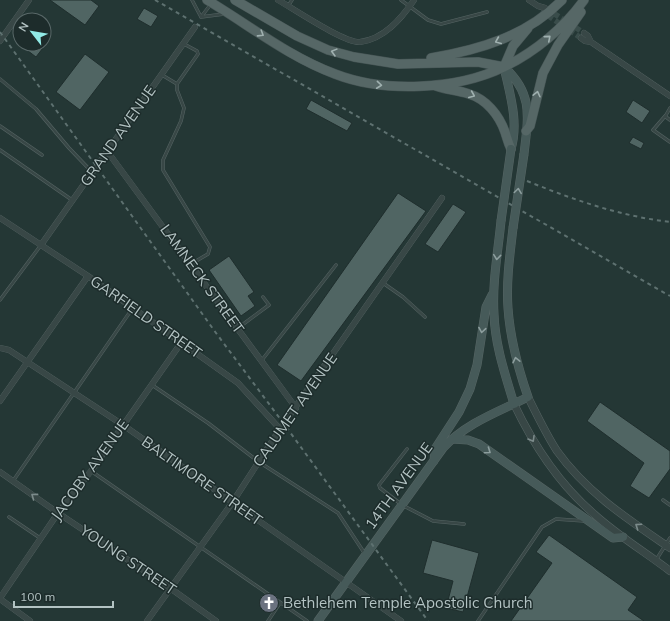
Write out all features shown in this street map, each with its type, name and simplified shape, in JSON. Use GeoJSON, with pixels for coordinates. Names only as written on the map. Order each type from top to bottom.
{"type":"FeatureCollection","features":[{"type":"Feature","properties":{"kind":"main road"},"geometry":{"type":"LineString","coordinates":[[235,0],[297,36],[328,50],[354,57],[398,64],[478,62],[504,67],[514,76],[524,92],[526,106],[526,130],[508,267],[508,307],[519,371],[528,397]]}},
{"type":"Feature","properties":{"kind":"main road"},"geometry":{"type":"LineString","coordinates":[[414,63],[431,58],[456,54],[493,43],[520,31],[562,0]]}},
{"type":"Feature","properties":{"kind":"main road"},"geometry":{"type":"LineString","coordinates":[[211,1],[296,56],[335,74],[367,84],[383,86],[434,86],[479,76],[504,67],[545,41],[567,20],[583,1]]}},
{"type":"Feature","properties":{"kind":"main road"},"geometry":{"type":"LineString","coordinates":[[526,130],[530,126],[543,73],[558,44],[580,12],[583,1]]}},
{"type":"Feature","properties":{"kind":"main road"},"geometry":{"type":"LineString","coordinates":[[514,404],[499,353],[493,293],[501,221],[516,127],[504,67],[513,46],[532,23]]}},
{"type":"Feature","properties":{"kind":"main road"},"geometry":{"type":"LineString","coordinates":[[434,86],[459,91],[480,98],[489,106],[501,122],[512,149]]}},
{"type":"Feature","properties":{"kind":"main road"},"geometry":{"type":"LineString","coordinates":[[434,461],[435,449],[459,412],[470,389],[477,365],[486,307],[493,293]]}},
{"type":"Feature","properties":{"kind":"main road","name":"14TH AVENUE"},"geometry":{"type":"LineString","coordinates":[[318,621],[434,461],[452,439],[478,421],[528,397]]}},
{"type":"Feature","properties":{"kind":"main road"},"geometry":{"type":"LineString","coordinates":[[452,439],[468,440],[478,444],[613,538],[624,537]]}},
{"type":"Feature","properties":{"kind":"street"},"geometry":{"type":"LineString","coordinates":[[0,41],[29,0]]}},
{"type":"Feature","properties":{"kind":"street"},"geometry":{"type":"LineString","coordinates":[[278,0],[338,36],[358,42],[388,31],[414,0]]}},
{"type":"Feature","properties":{"kind":"street"},"geometry":{"type":"LineString","coordinates":[[529,0],[541,8],[543,0]]}},
{"type":"Feature","properties":{"kind":"street","name":"GRAND AVENUE"},"geometry":{"type":"LineString","coordinates":[[41,245],[195,27]]}},
{"type":"Feature","properties":{"kind":"street"},"geometry":{"type":"LineString","coordinates":[[583,36],[585,41],[591,42],[670,96]]}},
{"type":"Feature","properties":{"kind":"street","name":"LAMNECK STREET"},"geometry":{"type":"LineString","coordinates":[[107,151],[296,408]]}},
{"type":"Feature","properties":{"kind":"street","name":"CALUMET AVENUE"},"geometry":{"type":"LineString","coordinates":[[147,621],[232,503],[280,429],[442,198]]}},
{"type":"Feature","properties":{"kind":"street","name":"GARFIELD STREET"},"geometry":{"type":"LineString","coordinates":[[0,218],[88,276],[238,383],[280,429]]}},
{"type":"Feature","properties":{"kind":"street"},"geometry":{"type":"LineString","coordinates":[[0,401],[88,276]]}},
{"type":"Feature","properties":{"kind":"street","name":"JACOBY AVENUE"},"geometry":{"type":"LineString","coordinates":[[0,598],[40,538],[91,471],[181,342]]}},
{"type":"Feature","properties":{"kind":"street","name":"BALTIMORE STREET"},"geometry":{"type":"LineString","coordinates":[[0,348],[9,350],[123,425],[401,621]]}},
{"type":"Feature","properties":{"kind":"street"},"geometry":{"type":"LineString","coordinates":[[528,397],[552,442],[564,460],[579,478],[616,510],[668,547]]}},
{"type":"Feature","properties":{"kind":"street"},"geometry":{"type":"LineString","coordinates":[[514,404],[533,442],[554,473],[566,487],[594,515],[670,571]]}},
{"type":"Feature","properties":{"kind":"street","name":"YOUNG STREET"},"geometry":{"type":"LineString","coordinates":[[0,472],[216,621]]}},
{"type":"Feature","properties":{"kind":"street"},"geometry":{"type":"LineString","coordinates":[[0,598],[30,621]]}},
{"type":"Feature","properties":{"kind":"lane"},"geometry":{"type":"LineString","coordinates":[[192,0],[201,18]]}},
{"type":"Feature","properties":{"kind":"lane"},"geometry":{"type":"LineString","coordinates":[[288,6],[292,0]]}},
{"type":"Feature","properties":{"kind":"lane"},"geometry":{"type":"LineString","coordinates":[[401,0],[428,20],[441,24],[487,12]]}},
{"type":"Feature","properties":{"kind":"lane"},"geometry":{"type":"LineString","coordinates":[[201,18],[211,1]]}},
{"type":"Feature","properties":{"kind":"lane"},"geometry":{"type":"LineString","coordinates":[[201,18],[228,13]]}},
{"type":"Feature","properties":{"kind":"lane"},"geometry":{"type":"LineString","coordinates":[[184,44],[197,51],[198,54],[177,84],[177,90],[184,108],[181,120],[163,160],[163,170],[210,247],[208,254],[191,264]]}},
{"type":"Feature","properties":{"kind":"lane"},"geometry":{"type":"LineString","coordinates":[[162,75],[177,84]]}},
{"type":"Feature","properties":{"kind":"lane"},"geometry":{"type":"LineString","coordinates":[[0,79],[36,109],[69,148],[92,172]]}},
{"type":"Feature","properties":{"kind":"lane"},"geometry":{"type":"LineString","coordinates":[[670,108],[653,130],[670,142]]}},
{"type":"Feature","properties":{"kind":"lane"},"geometry":{"type":"LineString","coordinates":[[666,114],[666,117],[670,120]]}},
{"type":"Feature","properties":{"kind":"lane"},"geometry":{"type":"LineString","coordinates":[[0,132],[1,127],[42,155]]}},
{"type":"Feature","properties":{"kind":"lane"},"geometry":{"type":"LineString","coordinates":[[0,150],[72,201]]}},
{"type":"Feature","properties":{"kind":"lane"},"geometry":{"type":"LineString","coordinates":[[0,300],[41,245]]}},
{"type":"Feature","properties":{"kind":"lane"},"geometry":{"type":"LineString","coordinates":[[262,360],[336,265]]}},
{"type":"Feature","properties":{"kind":"lane"},"geometry":{"type":"LineString","coordinates":[[383,283],[403,297],[425,316]]}},
{"type":"Feature","properties":{"kind":"lane"},"geometry":{"type":"LineString","coordinates":[[238,328],[268,305],[263,297]]}},
{"type":"Feature","properties":{"kind":"lane"},"geometry":{"type":"LineString","coordinates":[[13,481],[133,308]]}},
{"type":"Feature","properties":{"kind":"lane"},"geometry":{"type":"LineString","coordinates":[[151,385],[208,423],[259,462],[338,513],[366,555]]}},
{"type":"Feature","properties":{"kind":"lane"},"geometry":{"type":"LineString","coordinates":[[407,448],[380,488],[402,505],[433,521],[464,524]]}},
{"type":"Feature","properties":{"kind":"lane"},"geometry":{"type":"LineString","coordinates":[[91,471],[307,621]]}},
{"type":"Feature","properties":{"kind":"lane"},"geometry":{"type":"LineString","coordinates":[[663,500],[670,505]]}},
{"type":"Feature","properties":{"kind":"lane"},"geometry":{"type":"LineString","coordinates":[[9,517],[40,538]]}},
{"type":"Feature","properties":{"kind":"lane"},"geometry":{"type":"LineString","coordinates":[[478,621],[542,527],[556,519],[589,521]]}},
{"type":"Feature","properties":{"kind":"lane"},"geometry":{"type":"LineString","coordinates":[[656,560],[668,547],[670,538]]}},
{"type":"Feature","properties":{"kind":"lane"},"geometry":{"type":"LineString","coordinates":[[268,621],[280,603]]}},
{"type":"Feature","properties":{"kind":"building"},"geometry":{"type":"Polygon","coordinates":[[[50,0],[91,0],[99,6],[85,25],[50,0]]]}},
{"type":"Feature","properties":{"kind":"building"},"geometry":{"type":"Polygon","coordinates":[[[144,8],[158,16],[151,27],[137,19],[144,8]]]}},
{"type":"Feature","properties":{"kind":"building"},"geometry":{"type":"Polygon","coordinates":[[[29,52],[40,52],[36,57],[29,52]]]}},
{"type":"Feature","properties":{"kind":"building"},"geometry":{"type":"Polygon","coordinates":[[[85,54],[109,72],[80,110],[56,92],[85,54]]]}},
{"type":"Feature","properties":{"kind":"building"},"geometry":{"type":"Polygon","coordinates":[[[311,100],[352,123],[347,131],[306,109],[311,100]]]}},
{"type":"Feature","properties":{"kind":"building"},"geometry":{"type":"Polygon","coordinates":[[[633,100],[650,111],[642,123],[626,112],[633,100]]]}},
{"type":"Feature","properties":{"kind":"building"},"geometry":{"type":"Polygon","coordinates":[[[633,137],[644,143],[641,149],[629,143],[633,137]]]}},
{"type":"Feature","properties":{"kind":"building"},"geometry":{"type":"Polygon","coordinates":[[[398,193],[426,211],[301,381],[277,365],[398,193]]]}},
{"type":"Feature","properties":{"kind":"building"},"geometry":{"type":"Polygon","coordinates":[[[453,204],[466,212],[438,252],[425,244],[453,204]]]}},
{"type":"Feature","properties":{"kind":"building"},"geometry":{"type":"Polygon","coordinates":[[[229,256],[254,292],[248,296],[255,306],[241,316],[209,270],[229,256]]]}},
{"type":"Feature","properties":{"kind":"building"},"geometry":{"type":"Polygon","coordinates":[[[600,402],[670,451],[670,469],[649,498],[630,486],[644,463],[587,421],[600,402]]]}},
{"type":"Feature","properties":{"kind":"building"},"geometry":{"type":"Polygon","coordinates":[[[549,535],[637,597],[628,610],[644,621],[511,621],[552,563],[536,552],[549,535]]]}},
{"type":"Feature","properties":{"kind":"building"},"geometry":{"type":"Polygon","coordinates":[[[432,540],[479,553],[463,612],[446,608],[453,581],[423,573],[432,540]]]}},
{"type":"Feature","properties":{"kind":"tunnel"},"geometry":{"type":"LineString","coordinates":[[547,9],[584,33]]}},
{"type":"Feature","properties":{"kind":"tunnel"},"geometry":{"type":"LineString","coordinates":[[541,11],[581,38]]}},
{"type":"Feature","properties":{"kind":"railway"},"geometry":{"type":"LineString","coordinates":[[155,0],[670,296]]}},
{"type":"Feature","properties":{"kind":"railway"},"geometry":{"type":"LineString","coordinates":[[0,32],[216,333],[428,621]]}},
{"type":"Feature","properties":{"kind":"railway"},"geometry":{"type":"LineString","coordinates":[[527,181],[562,195],[597,206],[633,216],[670,222]]}},
{"type":"Feature","properties":{"kind":"place","name":"Bethlehem Temple Apostolic Church"},"geometry":{"type":"Point","coordinates":[269,603]}}]}
